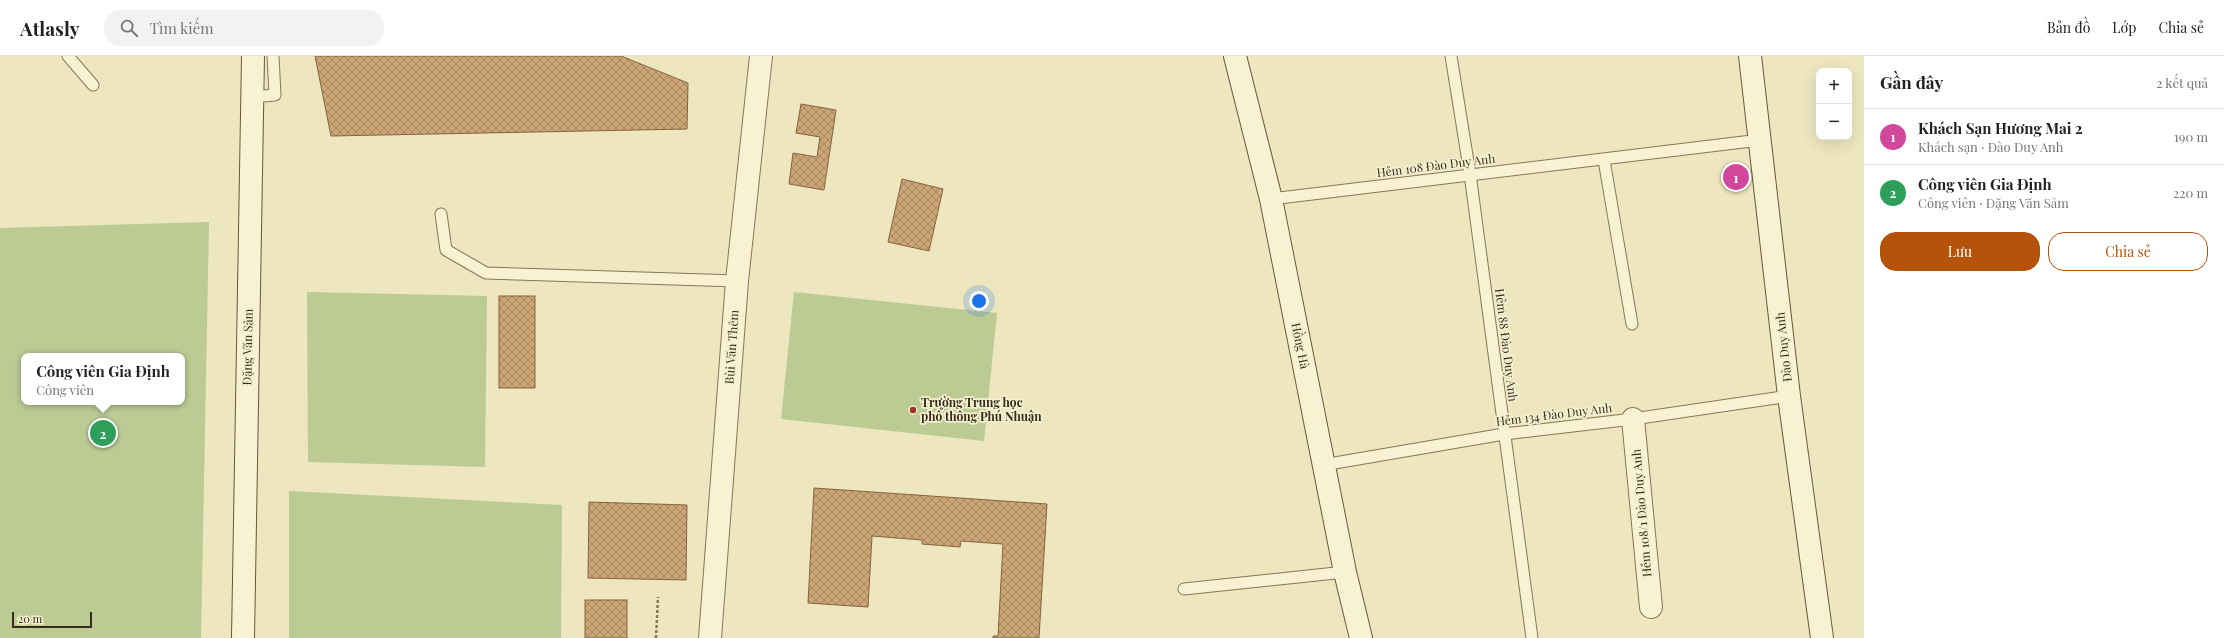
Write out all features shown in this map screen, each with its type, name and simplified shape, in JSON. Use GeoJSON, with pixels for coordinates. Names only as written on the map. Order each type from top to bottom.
{"type":"FeatureCollection","features":[{"type":"Feature","properties":{"kind":"street","name":"Đặng Văn Sâm"},"geometry":{"type":"LineString","coordinates":[[243,638],[253,56]]}},
{"type":"Feature","properties":{"kind":"street","name":"Bùi Văn Thêm"},"geometry":{"type":"LineString","coordinates":[[710,638],[737,281],[761,56]]}},
{"type":"Feature","properties":{"kind":"street","name":"Hồng Hà"},"geometry":{"type":"LineString","coordinates":[[1235,56],[1271,199],[1345,572],[1361,638]]}},
{"type":"Feature","properties":{"kind":"street","name":"Đào Duy Anh"},"geometry":{"type":"LineString","coordinates":[[1750,56],[1789,396],[1822,638]]}},
{"type":"Feature","properties":{"kind":"street","name":"Hẻm 108/1 Đào Duy Anh"},"geometry":{"type":"LineString","coordinates":[[1633,419],[1651,607]]}},
{"type":"Feature","properties":{"kind":"lane"},"geometry":{"type":"LineString","coordinates":[[68,56],[93,85]]}},
{"type":"Feature","properties":{"kind":"lane"},"geometry":{"type":"LineString","coordinates":[[252,97],[275,95],[273,56]]}},
{"type":"Feature","properties":{"kind":"lane","name":"Hẻm 88 Đào Duy Anh"},"geometry":{"type":"LineString","coordinates":[[1451,56],[1470,174],[1532,638]]}},
{"type":"Feature","properties":{"kind":"lane","name":"Hẻm 108 Đào Duy Anh"},"geometry":{"type":"LineString","coordinates":[[1271,199],[1760,140]]}},
{"type":"Feature","properties":{"kind":"lane"},"geometry":{"type":"LineString","coordinates":[[1604,160],[1632,324]]}},
{"type":"Feature","properties":{"kind":"lane"},"geometry":{"type":"LineString","coordinates":[[441,214],[446,250],[486,273],[737,281]]}},
{"type":"Feature","properties":{"kind":"lane","name":"Hẻm 134 Đào Duy Anh"},"geometry":{"type":"LineString","coordinates":[[1323,464],[1504,434],[1633,419],[1789,396]]}},
{"type":"Feature","properties":{"kind":"lane"},"geometry":{"type":"LineString","coordinates":[[1184,589],[1345,572]]}},
{"type":"Feature","properties":{"kind":"path"},"geometry":{"type":"LineString","coordinates":[[656,638],[658,597]]}},
{"type":"Feature","properties":{"kind":"green space"},"geometry":{"type":"Polygon","coordinates":[[[209,222],[201,638],[0,638],[0,228],[209,222]]]}},
{"type":"Feature","properties":{"kind":"green space"},"geometry":{"type":"Polygon","coordinates":[[[307,292],[487,296],[485,467],[308,462],[307,292]]]}},
{"type":"Feature","properties":{"kind":"green space"},"geometry":{"type":"Polygon","coordinates":[[[794,292],[997,313],[984,441],[781,419],[794,292]]]}},
{"type":"Feature","properties":{"kind":"green space"},"geometry":{"type":"Polygon","coordinates":[[[289,491],[562,505],[561,638],[289,638],[289,491]]]}},
{"type":"Feature","properties":{"kind":"building"},"geometry":{"type":"Polygon","coordinates":[[[315,56],[621,56],[688,83],[687,129],[331,136],[315,56]]]}},
{"type":"Feature","properties":{"kind":"building"},"geometry":{"type":"Polygon","coordinates":[[[801,104],[836,110],[824,190],[789,184],[793,153],[817,157],[820,137],[796,133],[801,104]]]}},
{"type":"Feature","properties":{"kind":"building"},"geometry":{"type":"Polygon","coordinates":[[[902,179],[943,189],[929,251],[888,242],[902,179]]]}},
{"type":"Feature","properties":{"kind":"building"},"geometry":{"type":"Polygon","coordinates":[[[499,296],[535,296],[535,388],[499,388],[499,296]]]}},
{"type":"Feature","properties":{"kind":"building"},"geometry":{"type":"Polygon","coordinates":[[[814,488],[1047,504],[1039,638],[993,638],[993,636],[998,636],[1003,544],[961,541],[960,547],[922,544],[922,540],[872,536],[868,607],[808,603],[814,488]]]}},
{"type":"Feature","properties":{"kind":"building"},"geometry":{"type":"Polygon","coordinates":[[[589,502],[687,505],[686,580],[588,578],[589,502]]]}},
{"type":"Feature","properties":{"kind":"building"},"geometry":{"type":"Polygon","coordinates":[[[585,600],[627,600],[627,638],[585,638],[585,600]]]}},
{"type":"Feature","properties":{"kind":"place","name":"Khách Sạn Hương Mai 2"},"geometry":{"type":"Point","coordinates":[1736,177]}},
{"type":"Feature","properties":{"kind":"place","name":"Trường Trung học phổ thông Phú Nhuận"},"geometry":{"type":"Point","coordinates":[913,410]}},
{"type":"Feature","properties":{"kind":"place","name":"Công viên Gia Định"},"geometry":{"type":"Point","coordinates":[103,433]}}]}
